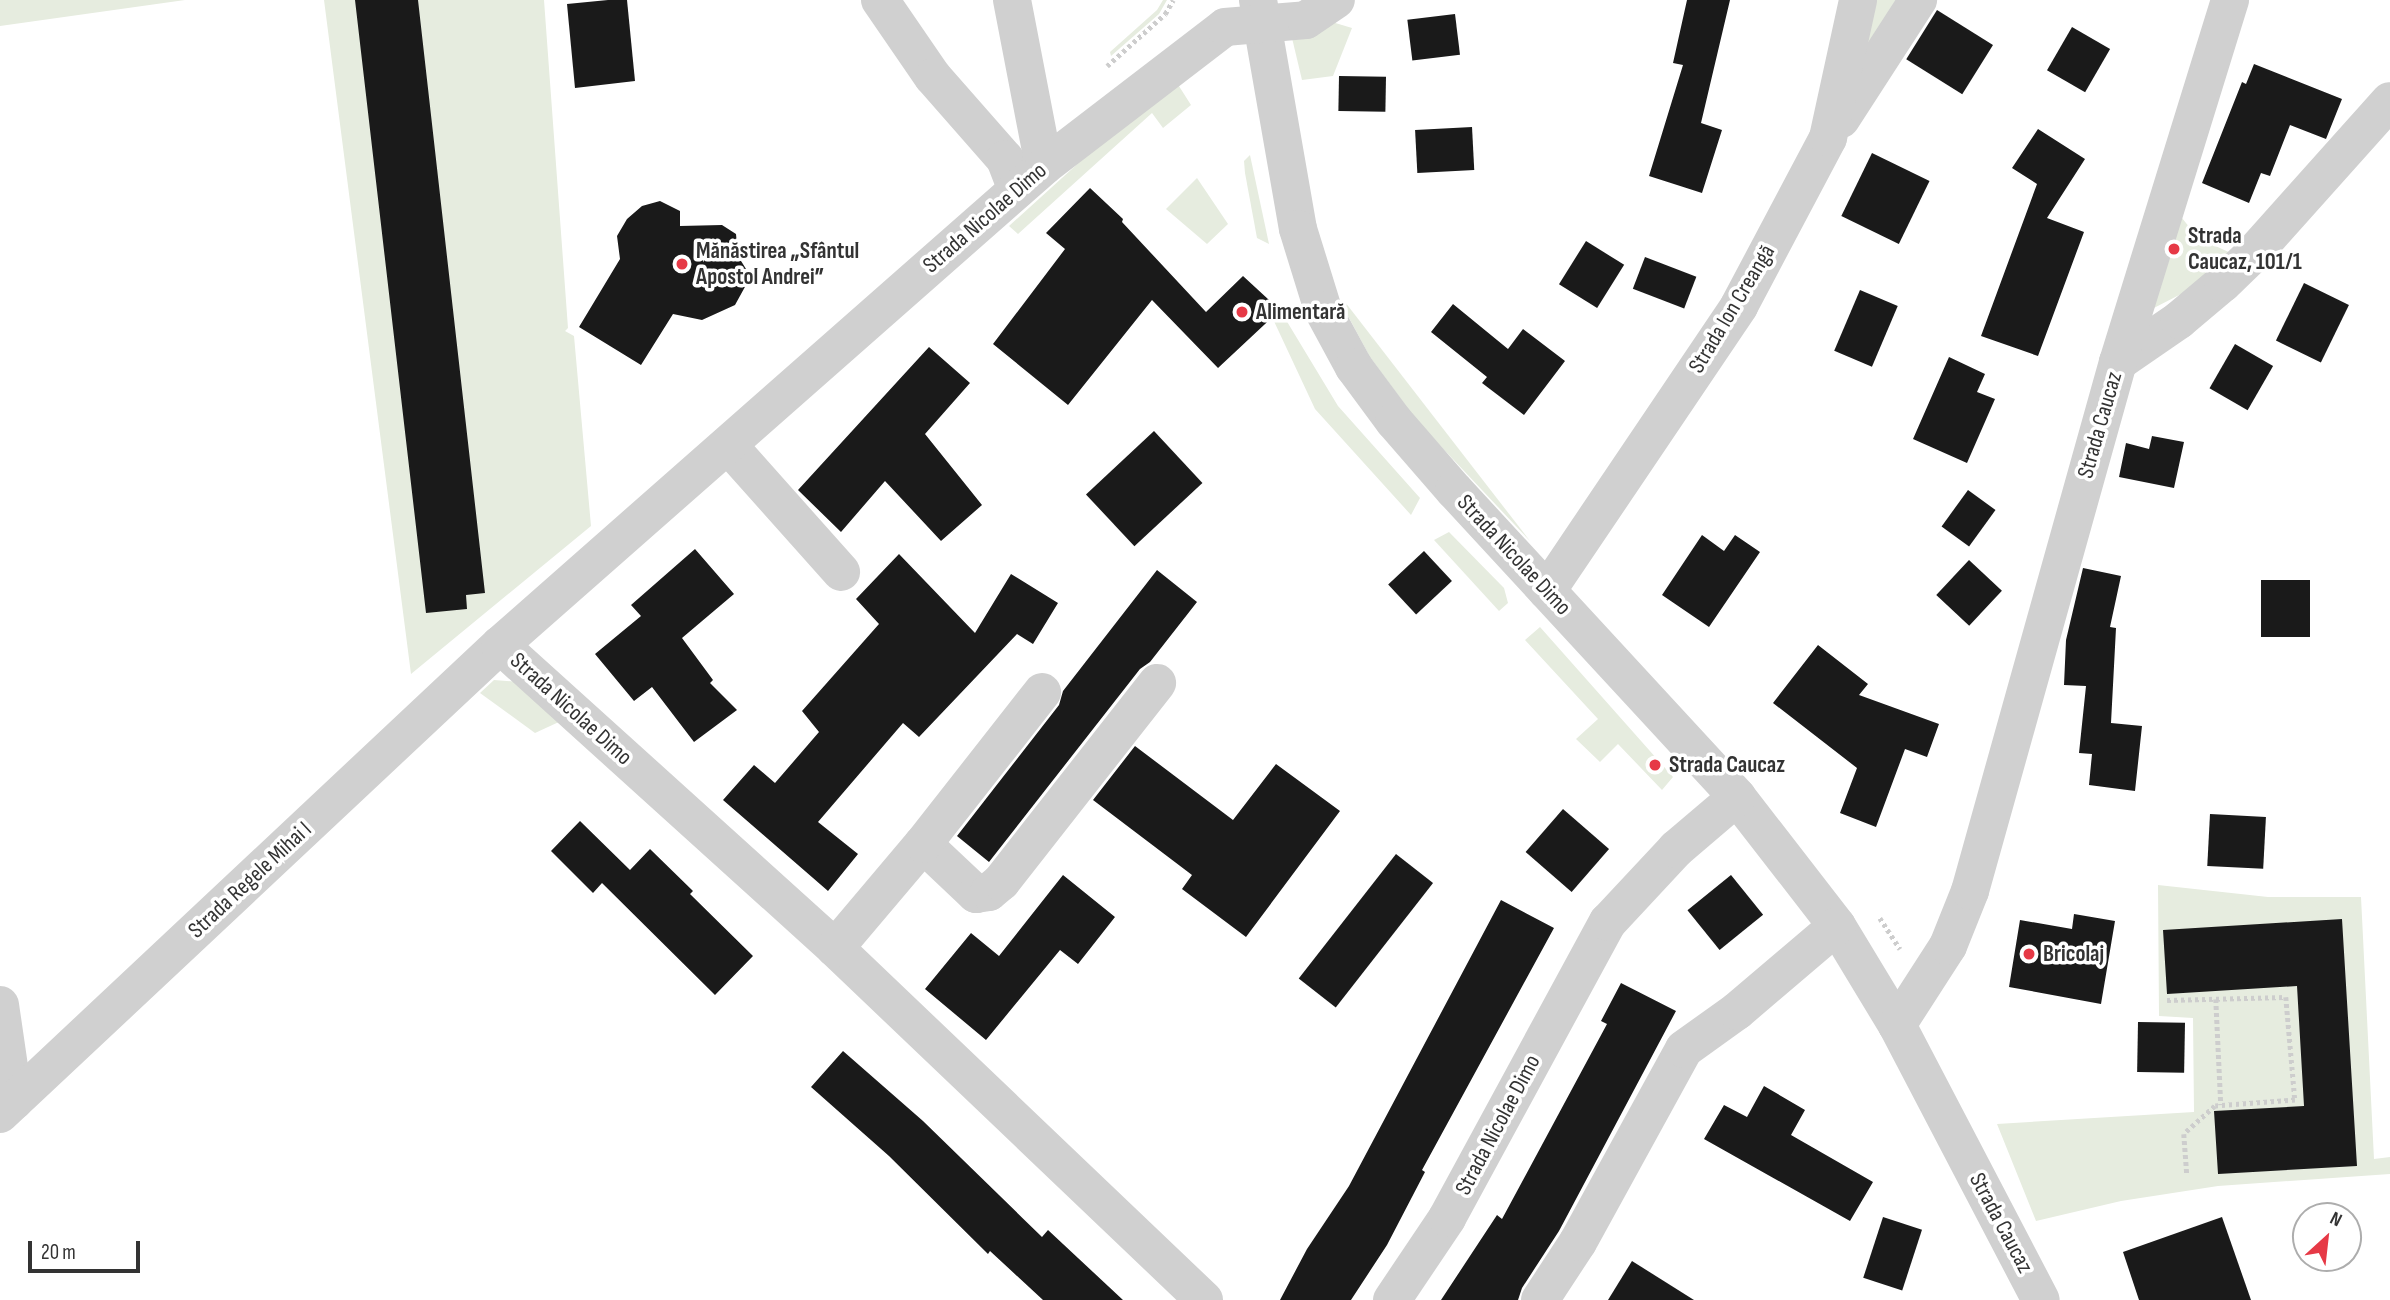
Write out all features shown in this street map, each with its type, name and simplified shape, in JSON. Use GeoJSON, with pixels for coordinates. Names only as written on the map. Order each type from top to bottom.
{"type":"FeatureCollection","features":[{"type":"Feature","properties":{"kind":"street"},"geometry":{"type":"LineString","coordinates":[[880,0],[933,77],[1005,159],[1017,190]]}},
{"type":"Feature","properties":{"kind":"street"},"geometry":{"type":"LineString","coordinates":[[1012,0],[1044,166]]}},
{"type":"Feature","properties":{"kind":"street"},"geometry":{"type":"LineString","coordinates":[[1260,11],[1307,20],[1336,0]]}},
{"type":"Feature","properties":{"kind":"street","name":"Strada Ion Creangă"},"geometry":{"type":"LineString","coordinates":[[1547,591],[1739,306],[1828,138],[1858,0]]}},
{"type":"Feature","properties":{"kind":"street"},"geometry":{"type":"LineString","coordinates":[[1828,138],[1918,0]]}},
{"type":"Feature","properties":{"kind":"street","name":"Strada Caucaz"},"geometry":{"type":"LineString","coordinates":[[2041,1300],[1897,1025],[1948,946],[1970,891],[2118,362],[2230,0]]}},
{"type":"Feature","properties":{"kind":"street","name":"Strada Nicolae Dimo"},"geometry":{"type":"LineString","coordinates":[[1204,1300],[835,948],[500,645],[1044,166],[1205,41],[1225,27],[1260,11],[1298,229],[1323,310],[1354,367],[1394,421],[1737,797],[1837,926],[1897,1025]]}},
{"type":"Feature","properties":{"kind":"street"},"geometry":{"type":"LineString","coordinates":[[2118,362],[2179,320],[2223,283],[2385,113]]}},
{"type":"Feature","properties":{"kind":"street"},"geometry":{"type":"LineString","coordinates":[[728,445],[841,572]]}},
{"type":"Feature","properties":{"kind":"street","name":"Strada Regele Mihai I"},"geometry":{"type":"LineString","coordinates":[[7,1107],[500,645]]}},
{"type":"Feature","properties":{"kind":"street"},"geometry":{"type":"LineString","coordinates":[[923,844],[976,894],[989,892],[1000,883],[1157,683]]}},
{"type":"Feature","properties":{"kind":"street"},"geometry":{"type":"LineString","coordinates":[[835,948],[923,844],[1042,692]]}},
{"type":"Feature","properties":{"kind":"street","name":"Strada Nicolae Dimo"},"geometry":{"type":"LineString","coordinates":[[1392,1300],[1454,1207],[1608,922],[1676,849],[1737,797]]}},
{"type":"Feature","properties":{"kind":"street"},"geometry":{"type":"LineString","coordinates":[[1539,1300],[1578,1242],[1684,1049],[1737,1011],[1837,926]]}},
{"type":"Feature","properties":{"kind":"street"},"geometry":{"type":"LineString","coordinates":[[0,1005],[7,1107]]}},
{"type":"Feature","properties":{"kind":"path"},"geometry":{"type":"LineString","coordinates":[[2167,1000],[2286,997],[2295,1100],[2215,1106],[2184,1134],[2187,1175]]}},
{"type":"Feature","properties":{"kind":"path"},"geometry":{"type":"LineString","coordinates":[[2216,999],[2221,1105]]}},
{"type":"Feature","properties":{"kind":"shaded area"},"geometry":{"type":"Polygon","coordinates":[[[0,0],[185,0],[0,26],[0,0]]]}},
{"type":"Feature","properties":{"kind":"shaded area"},"geometry":{"type":"Polygon","coordinates":[[[324,0],[544,0],[568,328],[565,331],[574,336],[591,526],[411,674],[324,0]]]}},
{"type":"Feature","properties":{"kind":"shaded area"},"geometry":{"type":"Polygon","coordinates":[[[1163,0],[1167,0],[1159,14],[1111,56],[1110,52],[1157,10],[1163,0]]]}},
{"type":"Feature","properties":{"kind":"shaded area"},"geometry":{"type":"Polygon","coordinates":[[[1870,0],[1905,0],[1849,90],[1870,0]]]}},
{"type":"Feature","properties":{"kind":"shaded area"},"geometry":{"type":"Polygon","coordinates":[[[1322,19],[1352,28],[1333,76],[1302,80],[1292,38],[1322,19]]]}},
{"type":"Feature","properties":{"kind":"shaded area"},"geometry":{"type":"Polygon","coordinates":[[[1177,83],[1191,105],[1163,128],[1152,113],[1018,234],[1009,226],[1095,148],[1177,83]]]}},
{"type":"Feature","properties":{"kind":"shaded area"},"geometry":{"type":"Polygon","coordinates":[[[1250,155],[1269,244],[1257,238],[1245,173],[1244,161],[1250,155]]]}},
{"type":"Feature","properties":{"kind":"shaded area"},"geometry":{"type":"Polygon","coordinates":[[[1197,178],[1228,224],[1207,244],[1166,209],[1197,178]]]}},
{"type":"Feature","properties":{"kind":"shaded area"},"geometry":{"type":"Polygon","coordinates":[[[2178,213],[2198,238],[2233,254],[2187,291],[2148,311],[2178,213]]]}},
{"type":"Feature","properties":{"kind":"shaded area"},"geometry":{"type":"Polygon","coordinates":[[[1345,302],[1530,541],[1417,421],[1370,357],[1347,314],[1345,302]]]}},
{"type":"Feature","properties":{"kind":"shaded area"},"geometry":{"type":"Polygon","coordinates":[[[1280,310],[1338,406],[1420,498],[1411,515],[1315,409],[1272,317],[1280,310]]]}},
{"type":"Feature","properties":{"kind":"shaded area"},"geometry":{"type":"Polygon","coordinates":[[[1449,532],[1504,588],[1508,603],[1499,611],[1434,540],[1449,532]]]}},
{"type":"Feature","properties":{"kind":"shaded area"},"geometry":{"type":"Polygon","coordinates":[[[1540,627],[1673,777],[1662,790],[1618,744],[1600,762],[1576,739],[1598,719],[1525,640],[1540,627]]]}},
{"type":"Feature","properties":{"kind":"shaded area"},"geometry":{"type":"Polygon","coordinates":[[[494,680],[519,682],[561,721],[535,733],[480,693],[494,680]]]}},
{"type":"Feature","properties":{"kind":"shaded area"},"geometry":{"type":"Polygon","coordinates":[[[2158,885],[2268,897],[2361,897],[2374,1159],[2390,1157],[2390,1174],[2218,1186],[2121,1201],[2036,1221],[1997,1124],[2194,1112],[2193,1018],[2159,1016],[2158,885]]]}},
{"type":"Feature","properties":{"kind":"building"},"geometry":{"type":"Polygon","coordinates":[[[355,0],[418,0],[485,593],[466,595],[467,609],[426,613],[355,0]]]}},
{"type":"Feature","properties":{"kind":"building"},"geometry":{"type":"Polygon","coordinates":[[[627,0],[635,81],[575,88],[567,4],[627,0]]]}},
{"type":"Feature","properties":{"kind":"building"},"geometry":{"type":"Polygon","coordinates":[[[1687,0],[1730,0],[1701,123],[1722,130],[1702,193],[1649,176],[1683,65],[1673,63],[1687,0]]]}},
{"type":"Feature","properties":{"kind":"building"},"geometry":{"type":"Polygon","coordinates":[[[1937,10],[1993,45],[1962,94],[1906,59],[1937,10]]]}},
{"type":"Feature","properties":{"kind":"building"},"geometry":{"type":"Polygon","coordinates":[[[1455,14],[1460,55],[1412,61],[1407,20],[1455,14]]]}},
{"type":"Feature","properties":{"kind":"building"},"geometry":{"type":"Polygon","coordinates":[[[2072,27],[2110,49],[2085,92],[2047,70],[2072,27]]]}},
{"type":"Feature","properties":{"kind":"building"},"geometry":{"type":"Polygon","coordinates":[[[2254,64],[2342,99],[2326,139],[2290,125],[2270,176],[2261,173],[2249,203],[2202,183],[2242,82],[2246,84],[2254,64]]]}},
{"type":"Feature","properties":{"kind":"building"},"geometry":{"type":"Polygon","coordinates":[[[1339,76],[1386,77],[1385,112],[1338,111],[1339,76]]]}},
{"type":"Feature","properties":{"kind":"building"},"geometry":{"type":"Polygon","coordinates":[[[1472,127],[1474,170],[1417,173],[1415,130],[1472,127]]]}},
{"type":"Feature","properties":{"kind":"building"},"geometry":{"type":"Polygon","coordinates":[[[2038,129],[2085,159],[2047,218],[2084,232],[2038,356],[1981,336],[2037,184],[2012,168],[2038,129]]]}},
{"type":"Feature","properties":{"kind":"building"},"geometry":{"type":"Polygon","coordinates":[[[1872,153],[1930,181],[1899,244],[1841,216],[1872,153]]]}},
{"type":"Feature","properties":{"kind":"building"},"geometry":{"type":"Polygon","coordinates":[[[1090,188],[1123,219],[1122,222],[1206,312],[1243,276],[1280,310],[1218,368],[1152,300],[1068,405],[993,344],[1065,249],[1046,233],[1090,188]]]}},
{"type":"Feature","properties":{"kind":"building","name":"Mănăstirea „Sfântul Apostol Andrei”"},"geometry":{"type":"Polygon","coordinates":[[[660,201],[680,211],[680,226],[722,225],[736,234],[738,256],[746,269],[746,285],[735,305],[702,320],[673,314],[641,365],[579,327],[620,259],[617,236],[627,219],[642,206],[660,201]]]}},
{"type":"Feature","properties":{"kind":"building"},"geometry":{"type":"Polygon","coordinates":[[[1586,241],[1624,265],[1597,308],[1559,284],[1586,241]]]}},
{"type":"Feature","properties":{"kind":"building"},"geometry":{"type":"Polygon","coordinates":[[[1645,257],[1696,277],[1684,308],[1633,289],[1645,257]]]}},
{"type":"Feature","properties":{"kind":"building"},"geometry":{"type":"Polygon","coordinates":[[[2304,283],[2349,305],[2321,362],[2276,341],[2304,283]]]}},
{"type":"Feature","properties":{"kind":"building"},"geometry":{"type":"Polygon","coordinates":[[[1860,290],[1898,306],[1872,367],[1834,351],[1860,290]]]}},
{"type":"Feature","properties":{"kind":"building"},"geometry":{"type":"Polygon","coordinates":[[[1453,304],[1508,349],[1523,329],[1565,361],[1524,415],[1482,383],[1487,377],[1431,332],[1453,304]]]}},
{"type":"Feature","properties":{"kind":"building"},"geometry":{"type":"Polygon","coordinates":[[[2235,344],[2273,366],[2248,410],[2210,388],[2235,344]]]}},
{"type":"Feature","properties":{"kind":"building"},"geometry":{"type":"Polygon","coordinates":[[[929,347],[970,383],[925,434],[982,505],[941,541],[885,481],[841,532],[798,490],[929,347]]]}},
{"type":"Feature","properties":{"kind":"building"},"geometry":{"type":"Polygon","coordinates":[[[1949,357],[1985,374],[1977,392],[1995,399],[1967,463],[1913,439],[1949,357]]]}},
{"type":"Feature","properties":{"kind":"building"},"geometry":{"type":"Polygon","coordinates":[[[1154,431],[1202,483],[1134,546],[1086,494],[1154,431]]]}},
{"type":"Feature","properties":{"kind":"building"},"geometry":{"type":"Polygon","coordinates":[[[2152,436],[2184,442],[2174,488],[2119,477],[2126,443],[2149,449],[2152,436]]]}},
{"type":"Feature","properties":{"kind":"building"},"geometry":{"type":"Polygon","coordinates":[[[1968,490],[1996,510],[1969,546],[1942,526],[1968,490]]]}},
{"type":"Feature","properties":{"kind":"building"},"geometry":{"type":"Polygon","coordinates":[[[1702,535],[1724,551],[1735,535],[1760,552],[1709,627],[1662,595],[1702,535]]]}},
{"type":"Feature","properties":{"kind":"building"},"geometry":{"type":"Polygon","coordinates":[[[695,549],[734,594],[682,638],[713,680],[710,683],[737,710],[694,742],[652,687],[634,701],[595,654],[641,616],[631,605],[695,549]]]}},
{"type":"Feature","properties":{"kind":"building"},"geometry":{"type":"Polygon","coordinates":[[[1424,551],[1452,581],[1416,614],[1388,584],[1424,551]]]}},
{"type":"Feature","properties":{"kind":"building"},"geometry":{"type":"Polygon","coordinates":[[[899,554],[975,633],[1011,574],[1058,603],[1033,644],[1017,634],[919,737],[903,723],[818,822],[858,854],[828,891],[723,800],[754,765],[775,783],[819,732],[802,711],[879,624],[856,599],[899,554]]]}},
{"type":"Feature","properties":{"kind":"building"},"geometry":{"type":"Polygon","coordinates":[[[1969,560],[2002,591],[1969,626],[1936,595],[1969,560]]]}},
{"type":"Feature","properties":{"kind":"building"},"geometry":{"type":"Polygon","coordinates":[[[2083,568],[2121,576],[2110,627],[2116,628],[2111,723],[2142,726],[2135,791],[2089,785],[2092,754],[2079,753],[2086,686],[2064,685],[2066,640],[2083,568]]]}},
{"type":"Feature","properties":{"kind":"building"},"geometry":{"type":"Polygon","coordinates":[[[1157,570],[1197,602],[1150,662],[1140,669],[989,862],[957,836],[1059,705],[1063,691],[1157,570]]]}},
{"type":"Feature","properties":{"kind":"building"},"geometry":{"type":"Polygon","coordinates":[[[2261,580],[2310,580],[2310,637],[2261,637],[2261,580]]]}},
{"type":"Feature","properties":{"kind":"building"},"geometry":{"type":"Polygon","coordinates":[[[1818,645],[1868,684],[1859,695],[1939,724],[1927,757],[1905,749],[1876,827],[1840,813],[1857,768],[1773,703],[1818,645]]]}},
{"type":"Feature","properties":{"kind":"building"},"geometry":{"type":"Polygon","coordinates":[[[1135,746],[1233,820],[1276,764],[1340,811],[1246,937],[1182,889],[1192,875],[1093,800],[1135,746]]]}},
{"type":"Feature","properties":{"kind":"building"},"geometry":{"type":"Polygon","coordinates":[[[1563,809],[1609,849],[1572,892],[1526,852],[1563,809]]]}},
{"type":"Feature","properties":{"kind":"building"},"geometry":{"type":"Polygon","coordinates":[[[2210,814],[2266,817],[2263,869],[2207,866],[2210,814]]]}},
{"type":"Feature","properties":{"kind":"building"},"geometry":{"type":"Polygon","coordinates":[[[580,821],[630,870],[650,849],[693,891],[690,894],[753,956],[715,995],[602,883],[593,893],[551,851],[580,821]]]}},
{"type":"Feature","properties":{"kind":"building"},"geometry":{"type":"Polygon","coordinates":[[[1396,854],[1433,883],[1336,1007],[1299,979],[1396,854]]]}},
{"type":"Feature","properties":{"kind":"building"},"geometry":{"type":"Polygon","coordinates":[[[1063,875],[1115,917],[1078,964],[1060,950],[986,1040],[925,989],[971,933],[999,956],[1063,875]]]}},
{"type":"Feature","properties":{"kind":"building"},"geometry":{"type":"Polygon","coordinates":[[[1731,875],[1763,915],[1720,950],[1687,910],[1731,875]]]}},
{"type":"Feature","properties":{"kind":"building"},"geometry":{"type":"Polygon","coordinates":[[[1501,900],[1554,928],[1422,1170],[1425,1172],[1387,1245],[1351,1300],[1280,1300],[1307,1249],[1349,1186],[1501,900]]]}},
{"type":"Feature","properties":{"kind":"building"},"geometry":{"type":"Polygon","coordinates":[[[2074,914],[2115,921],[2101,1004],[2009,987],[2020,920],[2072,929],[2074,914]]]}},
{"type":"Feature","properties":{"kind":"building"},"geometry":{"type":"Polygon","coordinates":[[[2342,919],[2357,1166],[2218,1174],[2214,1111],[2304,1106],[2297,986],[2167,994],[2163,930],[2342,919]]]}},
{"type":"Feature","properties":{"kind":"building"},"geometry":{"type":"Polygon","coordinates":[[[1621,983],[1676,1011],[1559,1231],[1522,1288],[1518,1300],[1441,1300],[1497,1215],[1502,1219],[1607,1024],[1601,1021],[1621,983]]]}},
{"type":"Feature","properties":{"kind":"building"},"geometry":{"type":"Polygon","coordinates":[[[2138,1022],[2185,1023],[2184,1073],[2137,1072],[2138,1022]]]}},
{"type":"Feature","properties":{"kind":"building"},"geometry":{"type":"Polygon","coordinates":[[[843,1051],[923,1121],[1042,1237],[1048,1230],[1123,1300],[1043,1300],[990,1251],[988,1254],[889,1156],[811,1087],[843,1051]]]}},
{"type":"Feature","properties":{"kind":"building"},"geometry":{"type":"Polygon","coordinates":[[[1764,1086],[1805,1110],[1791,1135],[1873,1182],[1850,1221],[1704,1139],[1724,1105],[1747,1117],[1764,1086]]]}},
{"type":"Feature","properties":{"kind":"building"},"geometry":{"type":"Polygon","coordinates":[[[1883,1217],[1922,1230],[1902,1291],[1863,1278],[1883,1217]]]}},
{"type":"Feature","properties":{"kind":"building"},"geometry":{"type":"Polygon","coordinates":[[[2222,1217],[2251,1300],[2139,1300],[2123,1252],[2222,1217]]]}},
{"type":"Feature","properties":{"kind":"building"},"geometry":{"type":"Polygon","coordinates":[[[1632,1261],[1694,1300],[1608,1300],[1632,1261]]]}},
{"type":"Feature","properties":{"kind":"place","name":"Strada Caucaz, 101/1"},"geometry":{"type":"Point","coordinates":[2174,249]}},
{"type":"Feature","properties":{"kind":"place","name":"Mănăstirea „Sfântul Apostol Andrei”"},"geometry":{"type":"Point","coordinates":[682,264]}},
{"type":"Feature","properties":{"kind":"place","name":"Alimentară"},"geometry":{"type":"Point","coordinates":[1242,312]}},
{"type":"Feature","properties":{"kind":"place","name":"Strada Caucaz"},"geometry":{"type":"Point","coordinates":[1655,765]}},
{"type":"Feature","properties":{"kind":"place","name":"Bricolaj"},"geometry":{"type":"Point","coordinates":[2029,954]}}]}
